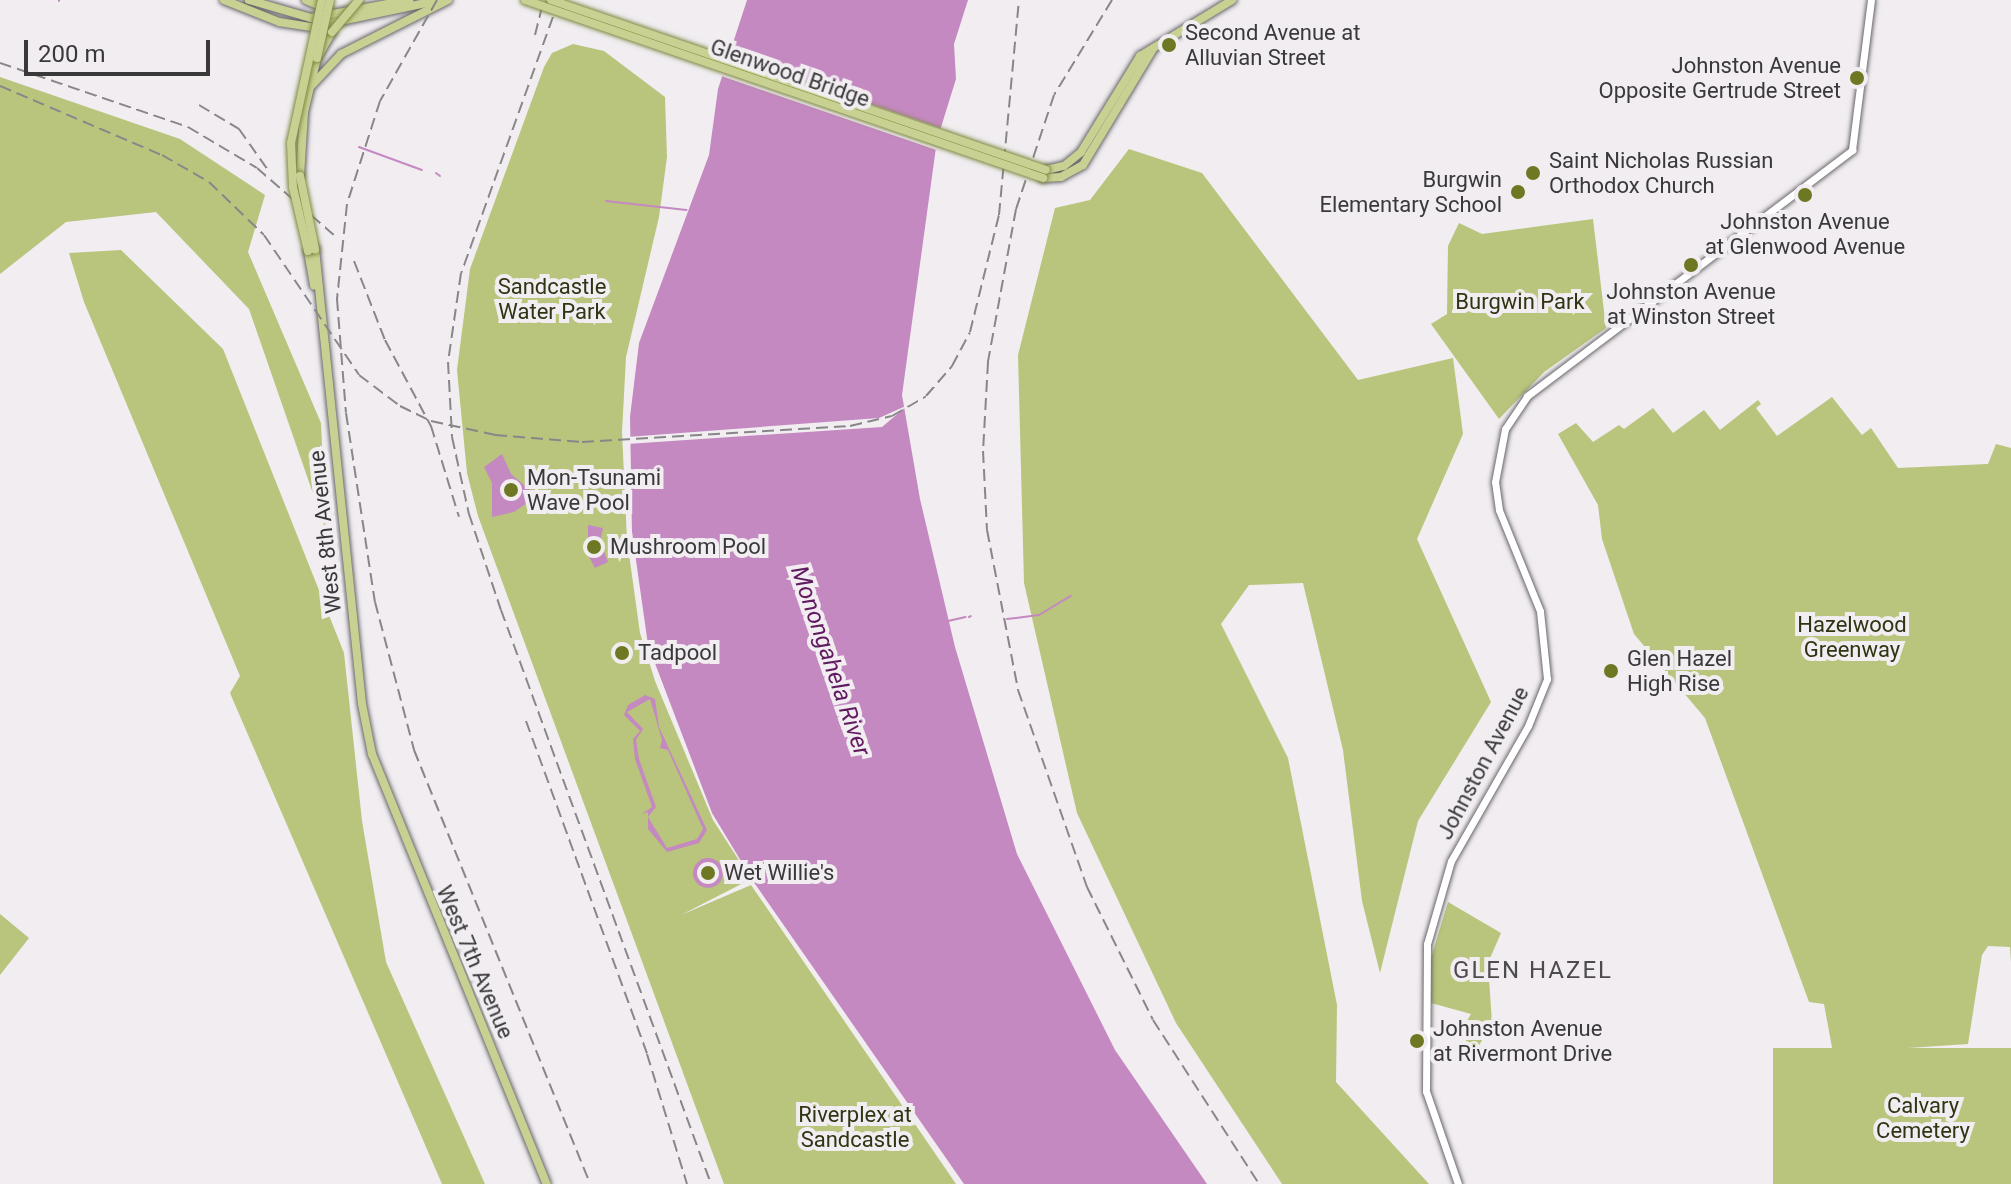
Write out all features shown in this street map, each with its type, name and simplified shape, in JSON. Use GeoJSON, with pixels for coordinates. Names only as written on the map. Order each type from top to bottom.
{"type":"FeatureCollection","features":[{"type":"Feature","properties":{"kind":"main road"},"geometry":{"type":"LineString","coordinates":[[224,0],[279,22],[312,27],[440,0]]}},
{"type":"Feature","properties":{"kind":"main road"},"geometry":{"type":"LineString","coordinates":[[249,0],[311,18],[409,0]]}},
{"type":"Feature","properties":{"kind":"main road"},"geometry":{"type":"LineString","coordinates":[[306,0],[330,10],[363,10]]}},
{"type":"Feature","properties":{"kind":"main road"},"geometry":{"type":"LineString","coordinates":[[311,250],[293,187],[291,143],[322,0]]}},
{"type":"Feature","properties":{"kind":"main road"},"geometry":{"type":"LineString","coordinates":[[311,250],[299,161],[330,0]]}},
{"type":"Feature","properties":{"kind":"main road"},"geometry":{"type":"LineString","coordinates":[[317,58],[359,0]]}},
{"type":"Feature","properties":{"kind":"main road"},"geometry":{"type":"LineString","coordinates":[[311,86],[328,63],[448,0]]}},
{"type":"Feature","properties":{"kind":"main road","name":"Glenwood Bridge"},"geometry":{"type":"LineString","coordinates":[[525,0],[1044,174]]}},
{"type":"Feature","properties":{"kind":"main road","name":"Glenwood Bridge"},"geometry":{"type":"LineString","coordinates":[[551,0],[1044,174]]}},
{"type":"Feature","properties":{"kind":"main road"},"geometry":{"type":"LineString","coordinates":[[1044,174],[1064,166],[1081,152],[1132,66],[1156,45],[1232,0]]}},
{"type":"Feature","properties":{"kind":"main road","name":"West 8th Avenue"},"geometry":{"type":"LineString","coordinates":[[311,250],[362,704],[372,754]]}},
{"type":"Feature","properties":{"kind":"main road","name":"West 7th Avenue"},"geometry":{"type":"LineString","coordinates":[[372,754],[547,1184]]}},
{"type":"Feature","properties":{"kind":"street","name":"Johnston Avenue"},"geometry":{"type":"LineString","coordinates":[[1458,1184],[1426,1091],[1427,944],[1451,861],[1528,726],[1547,679],[1540,611],[1499,510],[1495,482],[1505,429],[1527,396],[1850,152],[1855,144],[1871,0]]}},
{"type":"Feature","properties":{"kind":"green space","name":"Sandcastle Water Park"},"geometry":{"type":"Polygon","coordinates":[[[573,44],[604,51],[665,97],[667,157],[659,217],[626,357],[622,432],[627,540],[640,633],[655,681],[713,820],[751,879],[681,915],[751,885],[956,1184],[724,1184],[478,516],[467,473],[457,370],[470,269],[544,67],[552,53],[573,44]]]}},
{"type":"Feature","properties":{"kind":"green space"},"geometry":{"type":"Polygon","coordinates":[[[0,77],[180,139],[265,195],[248,252],[321,423],[326,531],[249,309],[156,212],[66,222],[0,274],[0,77]]]}},
{"type":"Feature","properties":{"kind":"green space"},"geometry":{"type":"Polygon","coordinates":[[[1129,149],[1202,173],[1358,380],[1453,358],[1463,434],[1417,539],[1491,702],[1418,821],[1380,973],[1362,901],[1343,750],[1303,583],[1249,585],[1221,624],[1288,758],[1337,1005],[1336,1082],[1429,1184],[1282,1184],[1176,1023],[1077,813],[1024,583],[1018,355],[1055,208],[1090,200],[1129,149]]]}},
{"type":"Feature","properties":{"kind":"green space","name":"Burgwin Park"},"geometry":{"type":"Polygon","coordinates":[[[1593,219],[1606,328],[1544,372],[1499,419],[1431,324],[1447,314],[1448,246],[1459,223],[1482,234],[1593,219]]]}},
{"type":"Feature","properties":{"kind":"green space"},"geometry":{"type":"Polygon","coordinates":[[[121,250],[223,349],[344,653],[362,821],[386,962],[485,1184],[442,1184],[230,693],[240,676],[84,302],[69,253],[121,250]]]}},
{"type":"Feature","properties":{"kind":"green space","name":"Hazelwood Greenway"},"geometry":{"type":"Polygon","coordinates":[[[1832,397],[1862,435],[1871,428],[1898,468],[1988,464],[1996,444],[2011,448],[2011,963],[2010,947],[1988,946],[1982,955],[1968,1044],[1833,1053],[1824,1004],[1809,1002],[1705,718],[1634,634],[1602,539],[1598,505],[1558,434],[1576,423],[1593,442],[1619,425],[1624,429],[1653,408],[1673,433],[1704,410],[1720,430],[1758,400],[1761,404],[1756,408],[1777,436],[1832,397]]]}},
{"type":"Feature","properties":{"kind":"green space"},"geometry":{"type":"Polygon","coordinates":[[[1448,902],[1501,933],[1488,963],[1492,1023],[1477,1049],[1453,1062],[1468,1037],[1461,1031],[1471,1014],[1431,1003],[1431,958],[1448,902]]]}},
{"type":"Feature","properties":{"kind":"green space"},"geometry":{"type":"Polygon","coordinates":[[[0,914],[29,938],[0,975],[0,914]]]}},
{"type":"Feature","properties":{"kind":"green space","name":"Calvary Cemetery"},"geometry":{"type":"Polygon","coordinates":[[[1773,1048],[2011,1048],[2011,1184],[1773,1184],[1773,1048]]]}},
{"type":"Feature","properties":{"kind":"water","name":"Monongahela River"},"geometry":{"type":"Polygon","coordinates":[[[747,0],[968,0],[954,44],[956,79],[937,140],[902,395],[920,499],[955,647],[1017,854],[1115,1050],[1207,1184],[964,1184],[753,881],[712,813],[648,645],[632,532],[630,417],[639,343],[709,155],[718,89],[747,0]]]}},
{"type":"Feature","properties":{"kind":"water","name":"Mon-Tsunami Wave Pool"},"geometry":{"type":"Polygon","coordinates":[[[502,454],[511,474],[537,496],[514,512],[492,517],[492,483],[484,467],[502,454]]]}},
{"type":"Feature","properties":{"kind":"water","name":"Mushroom Pool"},"geometry":{"type":"Polygon","coordinates":[[[588,525],[603,528],[600,541],[608,562],[595,568],[588,555],[588,525]]]}},
{"type":"Feature","properties":{"kind":"water"},"geometry":{"type":"Polygon","coordinates":[[[645,695],[655,699],[659,727],[707,830],[699,843],[667,852],[648,829],[648,817],[648,812],[642,814],[652,807],[635,759],[633,739],[640,731],[624,715],[628,705],[645,695]],[[650,699],[627,712],[643,729],[636,740],[639,759],[656,807],[648,817],[667,848],[697,839],[703,829],[668,750],[660,748],[662,740],[650,699]]]}},
{"type":"Feature","properties":{"kind":"water","name":"Wet Willie's"},"geometry":{"type":"Polygon","coordinates":[[[708,858],[719,862],[723,873],[719,884],[708,888],[697,884],[693,873],[697,862],[708,858]]]}},
{"type":"Feature","properties":{"kind":"pier"},"geometry":{"type":"Polygon","coordinates":[[[725,54],[944,130],[937,150],[718,75],[725,54]]]}},
{"type":"Feature","properties":{"kind":"pier"},"geometry":{"type":"Polygon","coordinates":[[[908,405],[882,427],[627,444],[627,437],[879,418],[908,405]]]}},
{"type":"Feature","properties":{"kind":"waterway"},"geometry":{"type":"LineString","coordinates":[[359,147],[422,170]]}},
{"type":"Feature","properties":{"kind":"waterway"},"geometry":{"type":"LineString","coordinates":[[436,173],[440,176]]}},
{"type":"Feature","properties":{"kind":"waterway"},"geometry":{"type":"LineString","coordinates":[[606,201],[687,210]]}},
{"type":"Feature","properties":{"kind":"waterway"},"geometry":{"type":"LineString","coordinates":[[1007,619],[1039,615],[1071,596]]}},
{"type":"Feature","properties":{"kind":"waterway"},"geometry":{"type":"LineString","coordinates":[[948,621],[966,617]]}},
{"type":"Feature","properties":{"kind":"railway"},"geometry":{"type":"LineString","coordinates":[[437,0],[380,101],[347,204],[337,299],[346,413],[375,602],[414,750],[590,1184]]}},
{"type":"Feature","properties":{"kind":"railway"},"geometry":{"type":"LineString","coordinates":[[535,35],[544,0]]}},
{"type":"Feature","properties":{"kind":"railway"},"geometry":{"type":"LineString","coordinates":[[559,0],[461,273],[448,362],[452,437],[469,514],[501,610],[711,1184]]}},
{"type":"Feature","properties":{"kind":"railway"},"geometry":{"type":"LineString","coordinates":[[0,86],[162,155],[209,182],[264,235],[359,375],[400,406],[431,421],[495,435],[582,442],[850,426],[892,416],[926,396],[952,366],[970,332],[999,215],[1019,0]]}},
{"type":"Feature","properties":{"kind":"railway"},"geometry":{"type":"LineString","coordinates":[[1112,0],[1054,95],[1016,209],[988,362],[983,451],[987,530],[1018,690],[1087,887],[1153,1020],[1259,1184]]}},
{"type":"Feature","properties":{"kind":"railway"},"geometry":{"type":"LineString","coordinates":[[0,63],[188,127],[257,168],[336,237]]}},
{"type":"Feature","properties":{"kind":"railway"},"geometry":{"type":"LineString","coordinates":[[199,105],[239,129],[270,173]]}},
{"type":"Feature","properties":{"kind":"railway"},"geometry":{"type":"LineString","coordinates":[[354,261],[385,340],[431,426],[459,517]]}},
{"type":"Feature","properties":{"kind":"railway"},"geometry":{"type":"LineString","coordinates":[[526,721],[647,1054],[687,1184]]}},
{"type":"Feature","properties":{"kind":"place","name":"Second Avenue at Alluvian Street"},"geometry":{"type":"Point","coordinates":[1169,45]}},
{"type":"Feature","properties":{"kind":"place","name":"Johnston Avenue Opposite Gertrude Street"},"geometry":{"type":"Point","coordinates":[1857,78]}},
{"type":"Feature","properties":{"kind":"place","name":"Saint Nicholas Russian Orthodox Church"},"geometry":{"type":"Point","coordinates":[1533,173]}},
{"type":"Feature","properties":{"kind":"place","name":"Burgwin Elementary School"},"geometry":{"type":"Point","coordinates":[1518,192]}},
{"type":"Feature","properties":{"kind":"place","name":"Johnston Avenue at Glenwood Avenue"},"geometry":{"type":"Point","coordinates":[1805,195]}},
{"type":"Feature","properties":{"kind":"place","name":"Johnston Avenue at Winston Street"},"geometry":{"type":"Point","coordinates":[1691,265]}},
{"type":"Feature","properties":{"kind":"place","name":"Mon-Tsunami Wave Pool"},"geometry":{"type":"Point","coordinates":[511,490]}},
{"type":"Feature","properties":{"kind":"place","name":"Mushroom Pool"},"geometry":{"type":"Point","coordinates":[594,547]}},
{"type":"Feature","properties":{"kind":"place","name":"Tadpool"},"geometry":{"type":"Point","coordinates":[622,653]}},
{"type":"Feature","properties":{"kind":"place","name":"Glen Hazel High Rise"},"geometry":{"type":"Point","coordinates":[1611,671]}},
{"type":"Feature","properties":{"kind":"place","name":"Wet Willie's"},"geometry":{"type":"Point","coordinates":[708,873]}},
{"type":"Feature","properties":{"kind":"place","name":"Johnston Avenue at Rivermont Drive"},"geometry":{"type":"Point","coordinates":[1417,1041]}},
{"type":"Feature","properties":{"kind":"district","name":"GLEN HAZEL"},"geometry":{"type":"Point","coordinates":[1533,971]}},
{"type":"Feature","properties":{"kind":"park label","name":"Riverplex at Sandcastle"},"geometry":{"type":"Point","coordinates":[855,1126]}}]}
